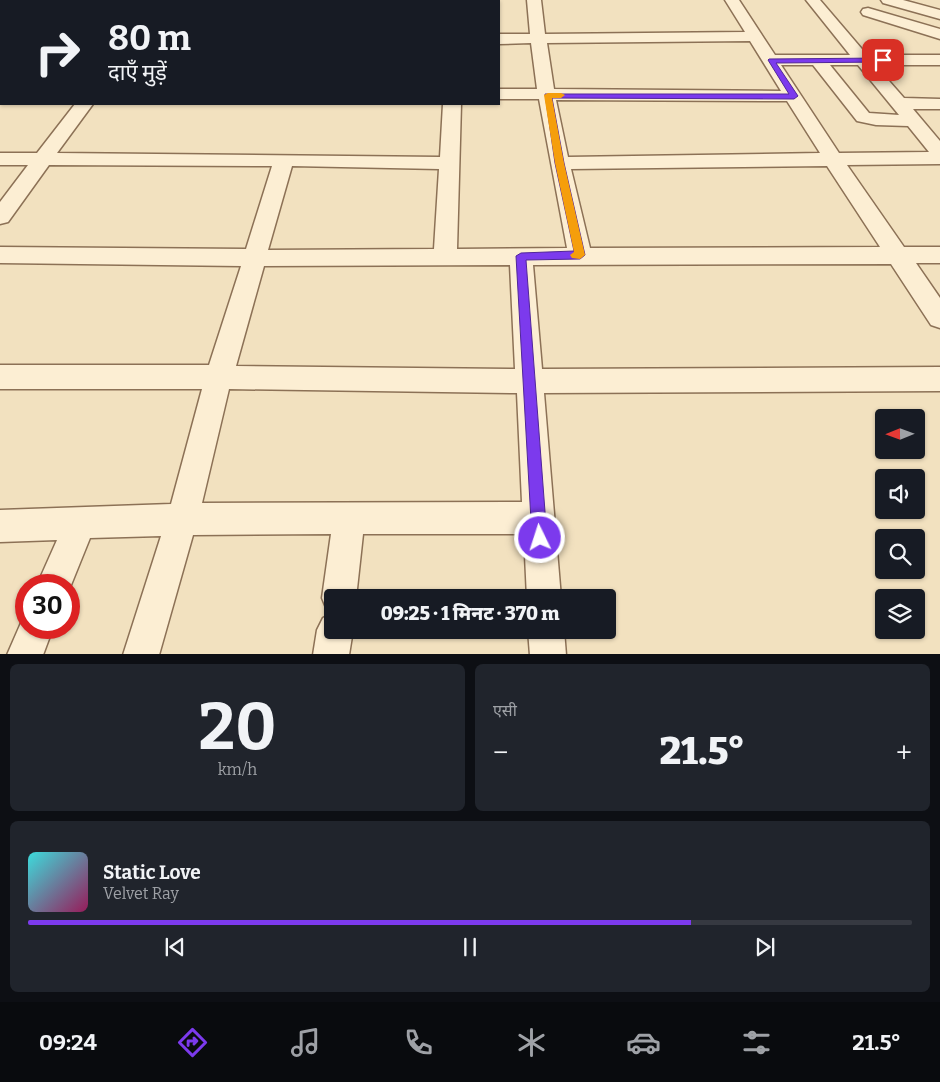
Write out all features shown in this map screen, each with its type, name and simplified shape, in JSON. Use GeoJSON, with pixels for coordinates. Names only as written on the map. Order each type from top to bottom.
{"type":"FeatureCollection","features":[{"type":"Feature","properties":{"kind":"street"},"geometry":{"type":"LineString","coordinates":[[534,0],[538,39],[560,163],[580,255]]}},
{"type":"Feature","properties":{"kind":"street"},"geometry":{"type":"LineString","coordinates":[[732,0],[834,161],[940,318]]}},
{"type":"Feature","properties":{"kind":"street"},"geometry":{"type":"LineString","coordinates":[[813,0],[940,153]]}},
{"type":"Feature","properties":{"kind":"street"},"geometry":{"type":"LineString","coordinates":[[888,0],[926,5],[940,15]]}},
{"type":"Feature","properties":{"kind":"street"},"geometry":{"type":"LineString","coordinates":[[910,25],[926,5]]}},
{"type":"Feature","properties":{"kind":"street"},"geometry":{"type":"LineString","coordinates":[[868,12],[940,34]]}},
{"type":"Feature","properties":{"kind":"street"},"geometry":{"type":"LineString","coordinates":[[500,39],[755,36]]}},
{"type":"Feature","properties":{"kind":"street"},"geometry":{"type":"LineString","coordinates":[[771,60],[940,60]]}},
{"type":"Feature","properties":{"kind":"street"},"geometry":{"type":"LineString","coordinates":[[818,60],[863,117],[876,120],[914,121]]}},
{"type":"Feature","properties":{"kind":"street"},"geometry":{"type":"LineString","coordinates":[[500,94],[794,96]]}},
{"type":"Feature","properties":{"kind":"street"},"geometry":{"type":"LineString","coordinates":[[899,103],[940,104]]}},
{"type":"Feature","properties":{"kind":"street"},"geometry":{"type":"LineString","coordinates":[[0,216],[83,105]]}},
{"type":"Feature","properties":{"kind":"street"},"geometry":{"type":"LineString","coordinates":[[445,257],[452,105]]}},
{"type":"Feature","properties":{"kind":"street"},"geometry":{"type":"LineString","coordinates":[[560,163],[834,161],[940,158]]}},
{"type":"Feature","properties":{"kind":"street"},"geometry":{"type":"LineString","coordinates":[[0,159],[284,160],[448,164]]}},
{"type":"Feature","properties":{"kind":"street"},"geometry":{"type":"LineString","coordinates":[[141,654],[182,519],[219,377],[284,160]]}},
{"type":"Feature","properties":{"kind":"street"},"geometry":{"type":"LineString","coordinates":[[0,255],[255,258],[580,255],[940,255]]}},
{"type":"Feature","properties":{"kind":"street"},"geometry":{"type":"LineString","coordinates":[[521,256],[543,589]]}},
{"type":"Feature","properties":{"kind":"street"},"geometry":{"type":"LineString","coordinates":[[0,377],[219,377],[529,381],[940,379]]}},
{"type":"Feature","properties":{"kind":"street"},"geometry":{"type":"LineString","coordinates":[[340,589],[350,518]]}},
{"type":"Feature","properties":{"kind":"street"},"geometry":{"type":"LineString","coordinates":[[0,526],[182,519],[538,518]]}},
{"type":"Feature","properties":{"kind":"street"},"geometry":{"type":"LineString","coordinates":[[59,574],[80,523]]}},
{"type":"Feature","properties":{"kind":"street"},"geometry":{"type":"LineString","coordinates":[[25,654],[31,639]]}},
{"type":"Feature","properties":{"kind":"street"},"geometry":{"type":"LineString","coordinates":[[331,654],[334,639]]}},
{"type":"Feature","properties":{"kind":"street"},"geometry":{"type":"LineString","coordinates":[[547,639],[548,654]]}},
{"type":"Feature","properties":{"kind":"slow traffic"},"geometry":{"type":"LineString","coordinates":[[561,95],[548,95],[560,163],[580,255],[575,255]]}},
{"type":"Feature","properties":{"kind":"route"},"geometry":{"type":"LineString","coordinates":[[540,538],[521,256],[580,255],[560,163],[548,95],[794,96],[771,60],[883,60]]}}]}
